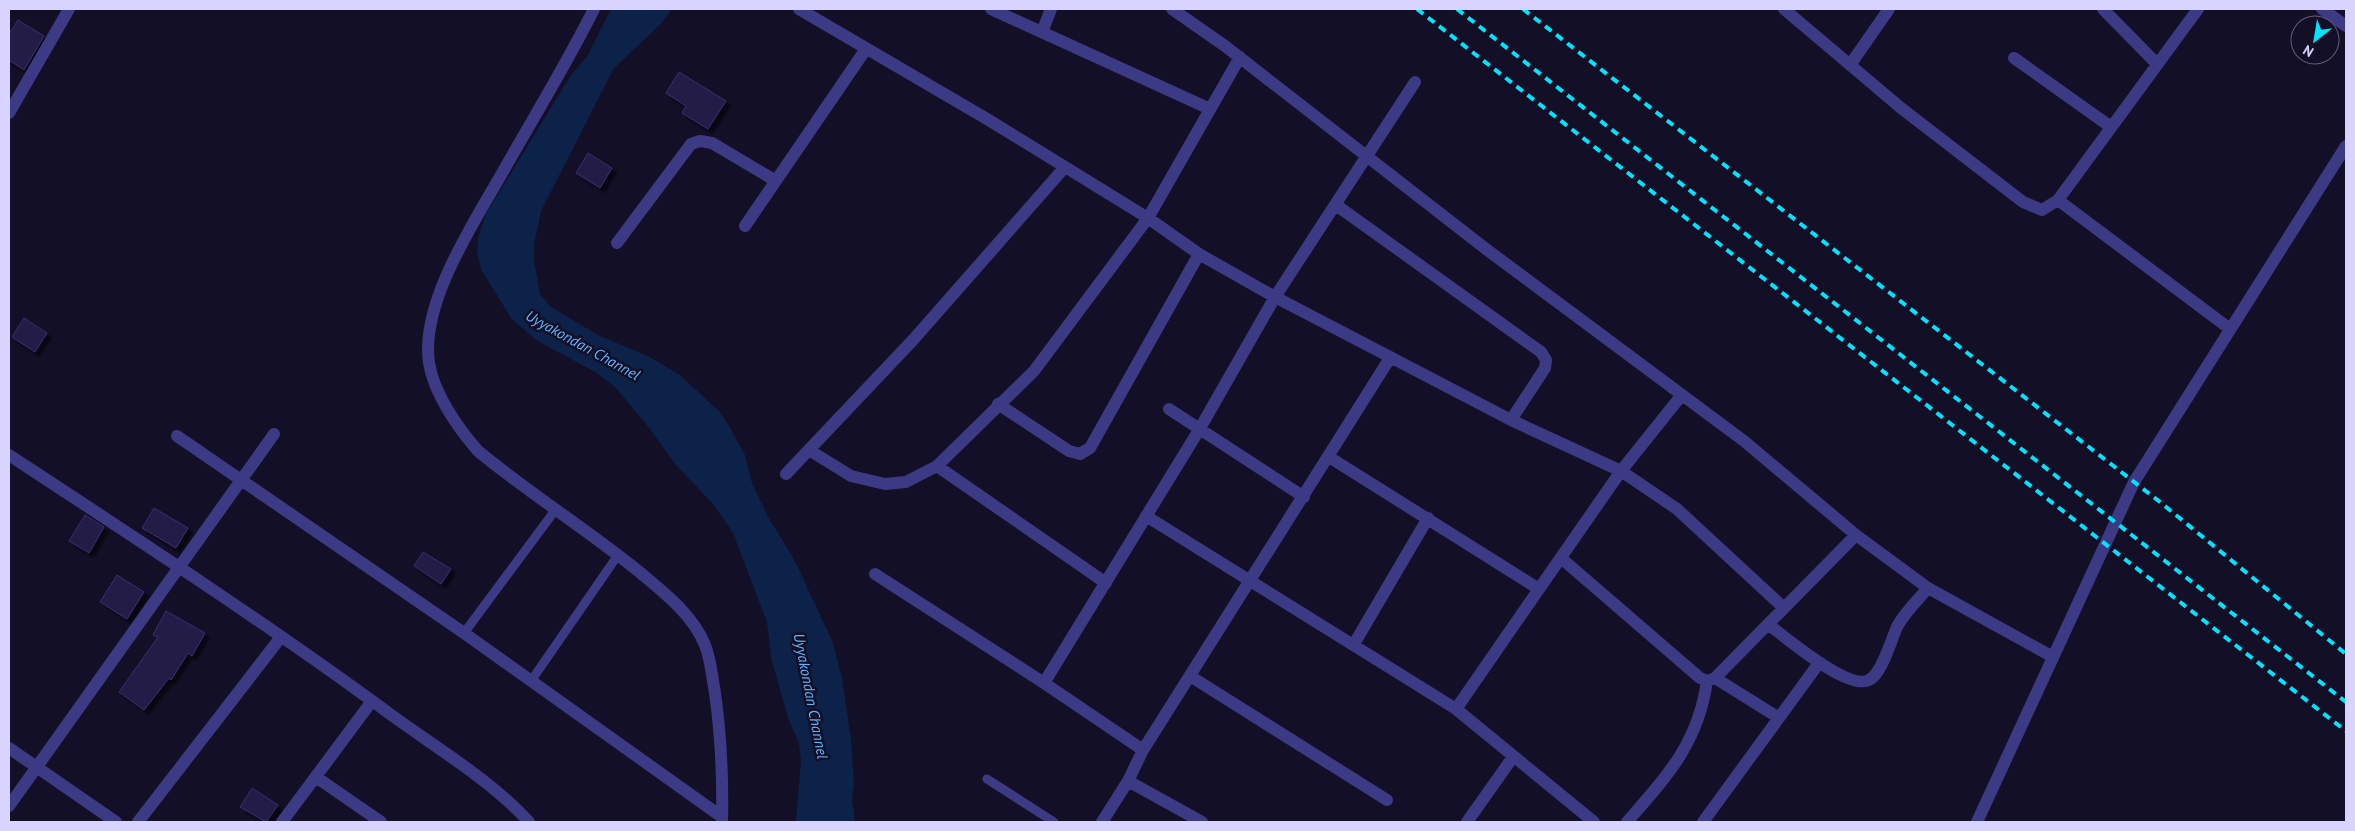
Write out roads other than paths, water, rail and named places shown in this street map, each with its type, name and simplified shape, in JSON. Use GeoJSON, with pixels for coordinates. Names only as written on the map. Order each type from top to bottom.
{"type":"FeatureCollection","features":[{"type":"Feature","properties":{"kind":"street"},"geometry":{"type":"LineString","coordinates":[[9,113],[69,9]]}},
{"type":"Feature","properties":{"kind":"street"},"geometry":{"type":"LineString","coordinates":[[594,9],[455,257],[434,306],[429,335],[429,363],[443,402],[462,432],[478,452],[618,555],[661,590],[682,610],[697,630],[705,646],[711,668],[718,713],[723,790],[722,819]]}},
{"type":"Feature","properties":{"kind":"street"},"geometry":{"type":"LineString","coordinates":[[799,9],[1065,167],[1148,218],[1199,254],[1275,297],[1510,420],[1621,471],[1677,509],[1784,608]]}},
{"type":"Feature","properties":{"kind":"street"},"geometry":{"type":"LineString","coordinates":[[991,9],[1210,109]]}},
{"type":"Feature","properties":{"kind":"street"},"geometry":{"type":"LineString","coordinates":[[1042,32],[1051,9]]}},
{"type":"Feature","properties":{"kind":"street"},"geometry":{"type":"LineString","coordinates":[[1172,9],[1240,57],[1367,158],[1681,396],[1744,441],[1856,535],[1928,588],[2053,657]]}},
{"type":"Feature","properties":{"kind":"street"},"geometry":{"type":"LineString","coordinates":[[1784,9],[1901,108],[2023,202],[2042,210],[2058,200],[2198,9]]}},
{"type":"Feature","properties":{"kind":"street"},"geometry":{"type":"LineString","coordinates":[[1850,65],[1889,9]]}},
{"type":"Feature","properties":{"kind":"street"},"geometry":{"type":"LineString","coordinates":[[2103,9],[2157,64]]}},
{"type":"Feature","properties":{"kind":"street"},"geometry":{"type":"LineString","coordinates":[[2322,9],[2346,26]]}},
{"type":"Feature","properties":{"kind":"street"},"geometry":{"type":"LineString","coordinates":[[745,226],[866,49]]}},
{"type":"Feature","properties":{"kind":"street"},"geometry":{"type":"LineString","coordinates":[[809,450],[851,476],[885,484],[906,482],[936,466],[1034,371],[1148,218],[1240,57]]}},
{"type":"Feature","properties":{"kind":"street"},"geometry":{"type":"LineString","coordinates":[[2014,58],[2111,127]]}},
{"type":"Feature","properties":{"kind":"street"},"geometry":{"type":"LineString","coordinates":[[1044,683],[1199,430],[1275,297],[1415,82]]}},
{"type":"Feature","properties":{"kind":"street"},"geometry":{"type":"LineString","coordinates":[[617,243],[691,144],[700,140],[712,144],[776,181]]}},
{"type":"Feature","properties":{"kind":"street"},"geometry":{"type":"LineString","coordinates":[[1977,822],[2134,482],[2346,146]]}},
{"type":"Feature","properties":{"kind":"street"},"geometry":{"type":"LineString","coordinates":[[786,474],[913,340],[1065,167]]}},
{"type":"Feature","properties":{"kind":"street"},"geometry":{"type":"LineString","coordinates":[[2058,200],[2230,329]]}},
{"type":"Feature","properties":{"kind":"street"},"geometry":{"type":"LineString","coordinates":[[1336,205],[1541,352],[1546,360],[1546,368],[1510,420]]}},
{"type":"Feature","properties":{"kind":"street"},"geometry":{"type":"LineString","coordinates":[[998,404],[1069,451],[1080,454],[1090,448],[1199,254]]}},
{"type":"Feature","properties":{"kind":"street"},"geometry":{"type":"LineString","coordinates":[[1102,822],[1128,781],[1143,750],[1390,358]]}},
{"type":"Feature","properties":{"kind":"street"},"geometry":{"type":"LineString","coordinates":[[1456,709],[1621,471],[1681,396]]}},
{"type":"Feature","properties":{"kind":"street"},"geometry":{"type":"LineString","coordinates":[[1169,409],[1304,497]]}},
{"type":"Feature","properties":{"kind":"street"},"geometry":{"type":"LineString","coordinates":[[9,806],[274,434]]}},
{"type":"Feature","properties":{"kind":"street"},"geometry":{"type":"LineString","coordinates":[[177,436],[464,633],[722,819]]}},
{"type":"Feature","properties":{"kind":"street"},"geometry":{"type":"LineString","coordinates":[[9,455],[180,567],[372,701],[507,800],[529,822]]}},
{"type":"Feature","properties":{"kind":"street"},"geometry":{"type":"LineString","coordinates":[[1329,457],[1539,589]]}},
{"type":"Feature","properties":{"kind":"street"},"geometry":{"type":"LineString","coordinates":[[936,466],[1106,583]]}},
{"type":"Feature","properties":{"kind":"street"},"geometry":{"type":"LineString","coordinates":[[1146,516],[1456,709],[1594,822]]}},
{"type":"Feature","properties":{"kind":"street"},"geometry":{"type":"LineString","coordinates":[[1354,644],[1428,518]]}},
{"type":"Feature","properties":{"kind":"street"},"geometry":{"type":"LineString","coordinates":[[1627,822],[1671,771],[1692,736],[1711,680],[1856,535]]}},
{"type":"Feature","properties":{"kind":"street"},"geometry":{"type":"LineString","coordinates":[[1561,558],[1700,678],[1711,680],[1779,718]]}},
{"type":"Feature","properties":{"kind":"street"},"geometry":{"type":"LineString","coordinates":[[875,574],[1044,683],[1143,750]]}},
{"type":"Feature","properties":{"kind":"street"},"geometry":{"type":"LineString","coordinates":[[1768,624],[1819,663],[1854,681],[1870,680],[1880,666],[1898,625],[1928,588]]}},
{"type":"Feature","properties":{"kind":"street"},"geometry":{"type":"LineString","coordinates":[[138,822],[281,637]]}},
{"type":"Feature","properties":{"kind":"street"},"geometry":{"type":"LineString","coordinates":[[1703,822],[1819,663]]}},
{"type":"Feature","properties":{"kind":"street"},"geometry":{"type":"LineString","coordinates":[[1190,676],[1386,800]]}},
{"type":"Feature","properties":{"kind":"street"},"geometry":{"type":"LineString","coordinates":[[282,822],[372,701]]}},
{"type":"Feature","properties":{"kind":"street"},"geometry":{"type":"LineString","coordinates":[[9,748],[116,822]]}},
{"type":"Feature","properties":{"kind":"street"},"geometry":{"type":"LineString","coordinates":[[1467,822],[1513,757]]}},
{"type":"Feature","properties":{"kind":"street"},"geometry":{"type":"LineString","coordinates":[[316,777],[381,822]]}},
{"type":"Feature","properties":{"kind":"street"},"geometry":{"type":"LineString","coordinates":[[1128,781],[1202,822]]}},
{"type":"Feature","properties":{"kind":"lane"},"geometry":{"type":"LineString","coordinates":[[464,633],[556,509]]}},
{"type":"Feature","properties":{"kind":"lane"},"geometry":{"type":"LineString","coordinates":[[531,681],[618,555]]}},
{"type":"Feature","properties":{"kind":"lane"},"geometry":{"type":"LineString","coordinates":[[988,779],[1054,822]]}},
{"type":"Feature","properties":{"kind":"water","name":"Uyyakondan Channel"},"geometry":{"type":"Polygon","coordinates":[[[611,9],[672,9],[661,24],[614,68],[541,211],[534,245],[534,260],[540,294],[551,307],[598,335],[648,356],[680,375],[720,412],[729,426],[745,455],[752,483],[768,517],[794,559],[833,643],[842,678],[851,739],[854,784],[852,799],[855,822],[796,822],[801,760],[799,743],[789,721],[771,658],[767,622],[733,533],[714,505],[675,464],[647,425],[615,387],[597,373],[536,340],[511,318],[481,269],[477,253],[478,238],[486,214],[571,75],[588,55],[611,9]]]}},
{"type":"Feature","properties":{"kind":"railway"},"geometry":{"type":"LineString","coordinates":[[1417,9],[2346,731]]}},
{"type":"Feature","properties":{"kind":"railway"},"geometry":{"type":"LineString","coordinates":[[1457,9],[2346,702]]}},
{"type":"Feature","properties":{"kind":"railway"},"geometry":{"type":"LineString","coordinates":[[1523,9],[2160,502],[2346,654]]}}]}
